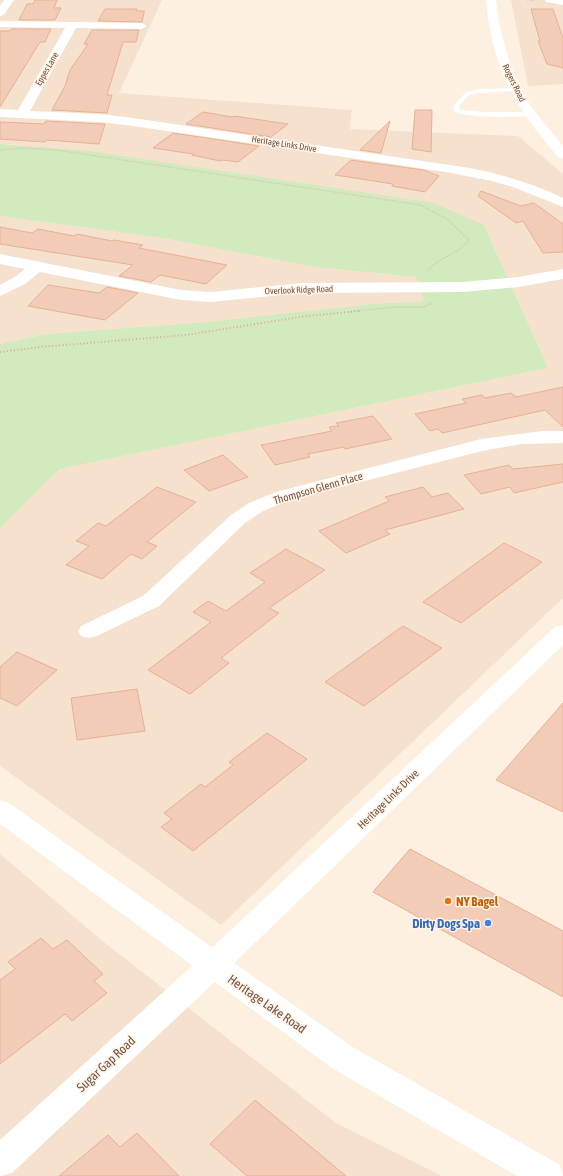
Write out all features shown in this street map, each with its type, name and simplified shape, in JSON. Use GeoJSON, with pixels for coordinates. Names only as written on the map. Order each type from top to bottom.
{"type":"FeatureCollection","features":[{"type":"Feature","properties":{"kind":"street"},"geometry":{"type":"LineString","coordinates":[[0,13],[9,0]]}},
{"type":"Feature","properties":{"kind":"street","name":"Rogers Road"},"geometry":{"type":"LineString","coordinates":[[491,0],[499,52],[516,90],[529,114],[563,154]]}},
{"type":"Feature","properties":{"kind":"street"},"geometry":{"type":"LineString","coordinates":[[550,0],[563,2]]}},
{"type":"Feature","properties":{"kind":"street"},"geometry":{"type":"LineString","coordinates":[[0,24],[142,26]]}},
{"type":"Feature","properties":{"kind":"street","name":"Eppes Lane"},"geometry":{"type":"LineString","coordinates":[[22,114],[72,25]]}},
{"type":"Feature","properties":{"kind":"street","name":"Heritage Links Drive"},"geometry":{"type":"LineString","coordinates":[[0,113],[133,122],[474,173],[526,186],[563,203]]}},
{"type":"Feature","properties":{"kind":"street","name":"Overlook Ridge Road"},"geometry":{"type":"LineString","coordinates":[[0,259],[181,295],[203,297],[286,289],[431,288],[491,285],[563,274]]}},
{"type":"Feature","properties":{"kind":"street"},"geometry":{"type":"LineString","coordinates":[[0,291],[19,281],[37,266]]}},
{"type":"Feature","properties":{"kind":"street","name":"Thompson Glenn Place"},"geometry":{"type":"LineString","coordinates":[[89,631],[151,601],[238,519],[256,507],[283,496],[481,445],[512,439],[544,436],[563,437]]}},
{"type":"Feature","properties":{"kind":"street","name":"Heritage Links Drive"},"geometry":{"type":"LineString","coordinates":[[213,965],[563,632]]}},
{"type":"Feature","properties":{"kind":"street","name":"Heritage Lake Road"},"geometry":{"type":"LineString","coordinates":[[0,810],[343,1058],[548,1176]]}},
{"type":"Feature","properties":{"kind":"street","name":"Sugar Gap Road"},"geometry":{"type":"LineString","coordinates":[[0,1162],[213,965]]}},
{"type":"Feature","properties":{"kind":"lane"},"geometry":{"type":"LineString","coordinates":[[516,90],[485,90],[467,94],[456,106],[457,111],[468,113],[529,114]]}},
{"type":"Feature","properties":{"kind":"path"},"geometry":{"type":"LineString","coordinates":[[0,150],[20,148],[57,150],[420,205],[459,228],[468,240],[464,247],[428,269],[427,272],[431,282],[432,302],[424,307],[394,307],[306,316],[186,335],[0,352]]}},
{"type":"Feature","properties":{"kind":"shaded area"},"geometry":{"type":"Polygon","coordinates":[[[0,0],[162,0],[119,93],[352,110],[350,129],[518,136],[563,174],[563,598],[221,925],[0,766],[0,529],[60,469],[548,368],[484,225],[20,145],[0,144],[0,0]]]}},
{"type":"Feature","properties":{"kind":"shaded area"},"geometry":{"type":"Polygon","coordinates":[[[511,0],[563,0],[563,84],[528,86],[511,0]]]}},
{"type":"Feature","properties":{"kind":"shaded area"},"geometry":{"type":"Polygon","coordinates":[[[0,216],[162,238],[315,267],[416,277],[424,301],[371,304],[207,322],[46,334],[0,344],[0,216]]]}},
{"type":"Feature","properties":{"kind":"shaded area"},"geometry":{"type":"Polygon","coordinates":[[[0,854],[105,943],[336,1123],[442,1176],[0,1176],[0,854]]]}},
{"type":"Feature","properties":{"kind":"green space"},"geometry":{"type":"Polygon","coordinates":[[[0,144],[90,151],[434,203],[484,225],[548,368],[60,469],[0,529],[0,344],[46,334],[207,322],[371,304],[424,301],[416,277],[315,267],[162,238],[0,216],[0,144]]]}},
{"type":"Feature","properties":{"kind":"building"},"geometry":{"type":"Polygon","coordinates":[[[35,0],[57,0],[54,8],[61,8],[55,20],[19,20],[27,4],[33,4],[35,0]]]}},
{"type":"Feature","properties":{"kind":"building"},"geometry":{"type":"Polygon","coordinates":[[[105,9],[137,9],[136,11],[144,11],[142,22],[98,21],[105,9]]]}},
{"type":"Feature","properties":{"kind":"building"},"geometry":{"type":"Polygon","coordinates":[[[531,9],[553,9],[563,38],[563,68],[547,64],[538,41],[540,41],[531,9]]]}},
{"type":"Feature","properties":{"kind":"building"},"geometry":{"type":"Polygon","coordinates":[[[12,29],[51,29],[45,42],[40,42],[0,107],[0,31],[10,31],[12,29]]]}},
{"type":"Feature","properties":{"kind":"building"},"geometry":{"type":"Polygon","coordinates":[[[92,30],[139,30],[136,42],[123,42],[107,95],[112,95],[107,113],[52,110],[65,86],[70,70],[88,44],[84,44],[92,30]]]}},
{"type":"Feature","properties":{"kind":"building"},"geometry":{"type":"Polygon","coordinates":[[[415,110],[432,110],[431,152],[412,149],[415,110]]]}},
{"type":"Feature","properties":{"kind":"building"},"geometry":{"type":"Polygon","coordinates":[[[203,112],[288,124],[271,137],[186,124],[203,112]]]}},
{"type":"Feature","properties":{"kind":"building"},"geometry":{"type":"Polygon","coordinates":[[[46,121],[105,124],[99,144],[47,140],[45,142],[0,139],[0,122],[44,124],[46,121]]]}},
{"type":"Feature","properties":{"kind":"building"},"geometry":{"type":"Polygon","coordinates":[[[390,121],[381,153],[360,150],[390,121]]]}},
{"type":"Feature","properties":{"kind":"building"},"geometry":{"type":"Polygon","coordinates":[[[173,133],[259,146],[238,162],[220,161],[192,155],[193,154],[153,148],[173,133]]]}},
{"type":"Feature","properties":{"kind":"building"},"geometry":{"type":"Polygon","coordinates":[[[351,160],[423,170],[439,176],[425,192],[392,186],[393,184],[335,175],[351,160]]]}},
{"type":"Feature","properties":{"kind":"building"},"geometry":{"type":"Polygon","coordinates":[[[481,191],[521,206],[534,203],[563,224],[563,252],[543,253],[523,221],[516,223],[478,196],[481,191]]]}},
{"type":"Feature","properties":{"kind":"building"},"geometry":{"type":"Polygon","coordinates":[[[0,227],[32,233],[38,229],[74,236],[77,234],[112,241],[114,240],[143,245],[139,248],[227,265],[206,284],[160,275],[151,282],[119,276],[133,265],[0,244],[0,227]]]}},
{"type":"Feature","properties":{"kind":"building"},"geometry":{"type":"Polygon","coordinates":[[[48,285],[99,293],[107,287],[138,293],[105,320],[28,306],[48,285]]]}},
{"type":"Feature","properties":{"kind":"building"},"geometry":{"type":"Polygon","coordinates":[[[563,387],[563,427],[545,410],[442,433],[438,429],[430,431],[415,414],[466,403],[462,399],[482,395],[485,398],[511,393],[516,397],[563,387]]]}},
{"type":"Feature","properties":{"kind":"building"},"geometry":{"type":"Polygon","coordinates":[[[373,416],[392,439],[345,449],[344,447],[308,454],[310,457],[275,465],[261,445],[332,431],[329,427],[339,426],[336,423],[373,416]]]}},
{"type":"Feature","properties":{"kind":"building"},"geometry":{"type":"Polygon","coordinates":[[[223,455],[248,477],[209,491],[184,470],[223,455]]]}},
{"type":"Feature","properties":{"kind":"building"},"geometry":{"type":"Polygon","coordinates":[[[563,464],[563,482],[514,493],[510,487],[481,494],[464,475],[509,465],[513,469],[563,464]]]}},
{"type":"Feature","properties":{"kind":"building"},"geometry":{"type":"Polygon","coordinates":[[[157,487],[196,502],[147,542],[157,546],[142,559],[131,554],[102,579],[66,565],[89,546],[76,541],[98,523],[106,526],[157,487]]]}},
{"type":"Feature","properties":{"kind":"building"},"geometry":{"type":"Polygon","coordinates":[[[423,487],[432,497],[448,493],[464,509],[385,530],[390,534],[346,553],[319,531],[389,501],[385,497],[423,487]]]}},
{"type":"Feature","properties":{"kind":"building"},"geometry":{"type":"Polygon","coordinates":[[[504,543],[542,562],[461,623],[423,602],[504,543]]]}},
{"type":"Feature","properties":{"kind":"building"},"geometry":{"type":"Polygon","coordinates":[[[286,549],[325,570],[269,608],[279,613],[221,658],[229,663],[190,694],[148,670],[211,622],[193,612],[208,601],[226,611],[265,582],[250,573],[286,549]]]}},
{"type":"Feature","properties":{"kind":"building"},"geometry":{"type":"Polygon","coordinates":[[[403,626],[442,648],[364,706],[325,682],[403,626]]]}},
{"type":"Feature","properties":{"kind":"building"},"geometry":{"type":"Polygon","coordinates":[[[17,652],[57,670],[17,706],[0,698],[0,667],[17,652]]]}},
{"type":"Feature","properties":{"kind":"building"},"geometry":{"type":"Polygon","coordinates":[[[137,689],[145,731],[77,740],[71,698],[137,689]]]}},
{"type":"Feature","properties":{"kind":"building"},"geometry":{"type":"Polygon","coordinates":[[[563,703],[563,812],[496,780],[563,703]]]}},
{"type":"Feature","properties":{"kind":"building"},"geometry":{"type":"Polygon","coordinates":[[[267,733],[307,759],[193,851],[161,827],[172,819],[164,813],[201,784],[205,787],[233,765],[229,762],[267,733]]]}},
{"type":"Feature","properties":{"kind":"building"},"geometry":{"type":"Polygon","coordinates":[[[410,849],[563,931],[563,997],[373,892],[410,849]]]}},
{"type":"Feature","properties":{"kind":"building"},"geometry":{"type":"Polygon","coordinates":[[[41,938],[53,949],[67,940],[103,974],[94,981],[107,993],[72,1021],[65,1014],[0,1064],[0,980],[15,969],[8,962],[41,938]]]}},
{"type":"Feature","properties":{"kind":"building"},"geometry":{"type":"Polygon","coordinates":[[[255,1100],[346,1176],[247,1176],[210,1144],[255,1100]]]}},
{"type":"Feature","properties":{"kind":"building"},"geometry":{"type":"Polygon","coordinates":[[[137,1133],[179,1176],[59,1176],[108,1135],[120,1147],[137,1133]]]}},
{"type":"Feature","properties":{"kind":"place","name":"NY Bagel"},"geometry":{"type":"Point","coordinates":[448,901]}},
{"type":"Feature","properties":{"kind":"place","name":"Dirty Dogs Spa"},"geometry":{"type":"Point","coordinates":[488,923]}}]}
